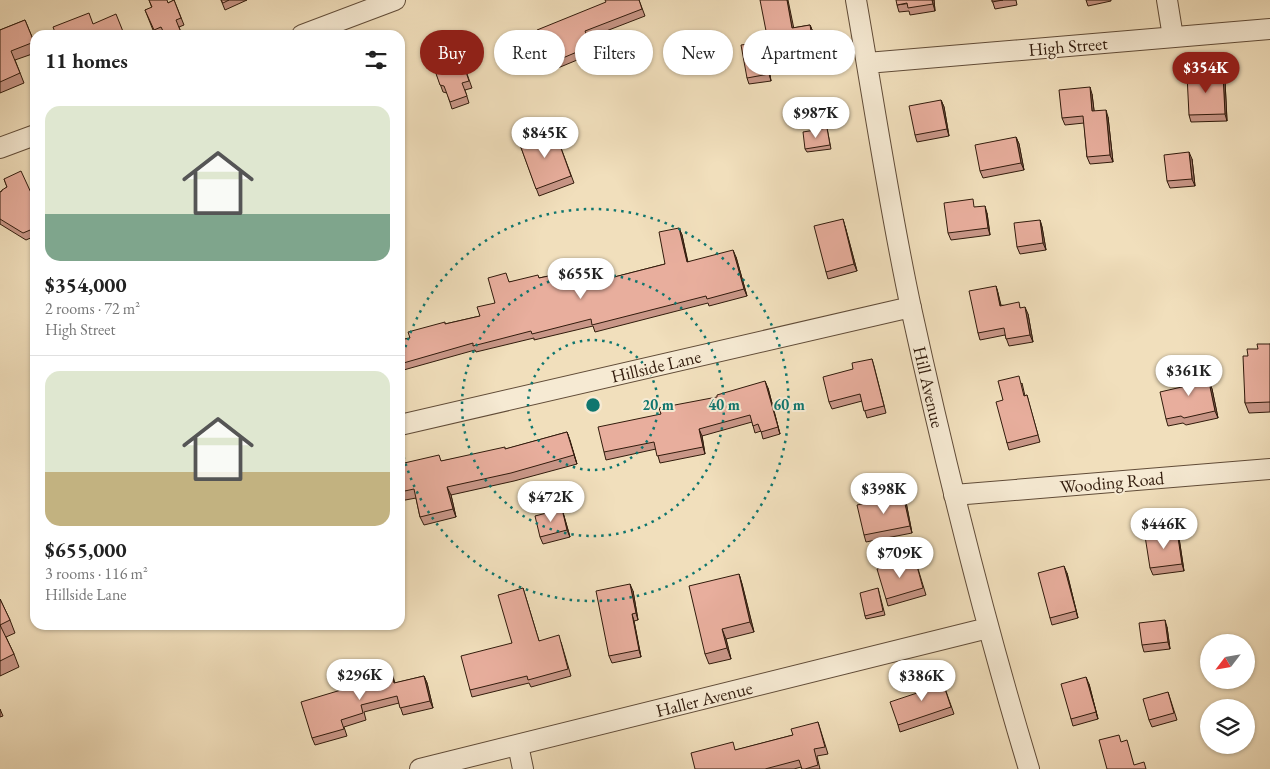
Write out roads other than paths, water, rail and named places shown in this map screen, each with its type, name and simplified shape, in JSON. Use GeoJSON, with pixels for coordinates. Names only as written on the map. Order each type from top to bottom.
{"type":"FeatureCollection","features":[{"type":"Feature","properties":{"kind":"street"},"geometry":{"type":"LineString","coordinates":[[315,30],[395,0]]}},
{"type":"Feature","properties":{"kind":"street","name":"Hill Avenue"},"geometry":{"type":"LineString","coordinates":[[856,0],[911,307],[954,495],[988,628],[1029,769]]}},
{"type":"Feature","properties":{"kind":"street"},"geometry":{"type":"LineString","coordinates":[[1167,0],[1173,36]]}},
{"type":"Feature","properties":{"kind":"street","name":"High Street"},"geometry":{"type":"LineString","coordinates":[[867,63],[1270,29]]}},
{"type":"Feature","properties":{"kind":"street"},"geometry":{"type":"LineString","coordinates":[[0,148],[30,137]]}},
{"type":"Feature","properties":{"kind":"street","name":"Hillside Lane"},"geometry":{"type":"LineString","coordinates":[[405,424],[911,307]]}},
{"type":"Feature","properties":{"kind":"street","name":"Wooding Road"},"geometry":{"type":"LineString","coordinates":[[954,495],[1270,468]]}},
{"type":"Feature","properties":{"kind":"street","name":"Haller Avenue"},"geometry":{"type":"LineString","coordinates":[[420,769],[988,628]]}},
{"type":"Feature","properties":{"kind":"street"},"geometry":{"type":"LineString","coordinates":[[518,745],[523,769]]}}]}
